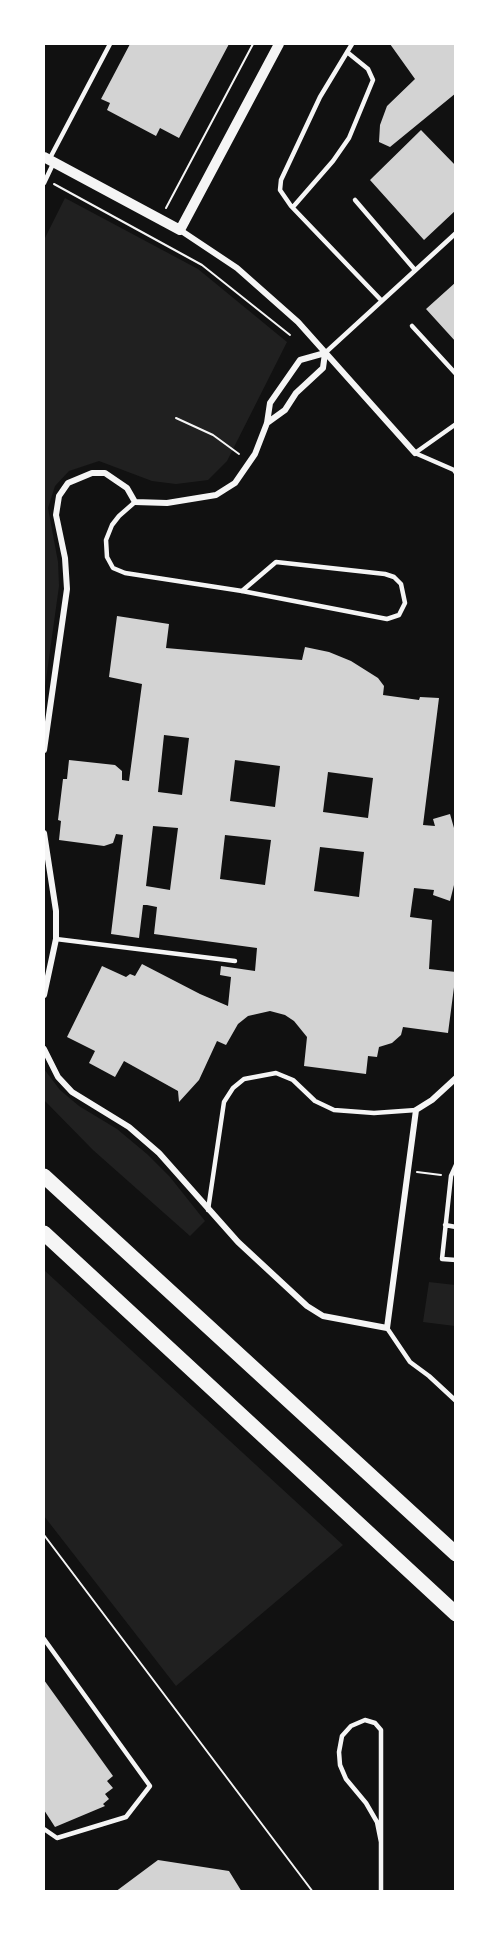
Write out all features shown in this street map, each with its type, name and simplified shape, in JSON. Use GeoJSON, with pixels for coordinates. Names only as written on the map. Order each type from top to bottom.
{"type":"FeatureCollection","features":[{"type":"Feature","properties":{"kind":"highway"},"geometry":{"type":"LineString","coordinates":[[44,1176],[456,1554]]}},
{"type":"Feature","properties":{"kind":"highway"},"geometry":{"type":"LineString","coordinates":[[44,1233],[456,1614]]}},
{"type":"Feature","properties":{"kind":"street"},"geometry":{"type":"LineString","coordinates":[[180,230],[279,44]]}},
{"type":"Feature","properties":{"kind":"street"},"geometry":{"type":"LineString","coordinates":[[49,161],[180,230],[237,268],[298,322],[415,453]]}},
{"type":"Feature","properties":{"kind":"street"},"geometry":{"type":"LineString","coordinates":[[44,750],[67,589],[65,558],[56,515],[59,495],[68,483],[92,472],[105,473],[127,488],[135,502],[166,503],[216,495],[235,483],[255,454],[267,423],[270,403],[300,360],[325,353]]}},
{"type":"Feature","properties":{"kind":"street"},"geometry":{"type":"LineString","coordinates":[[267,423],[285,410],[296,393],[322,368],[325,353]]}},
{"type":"Feature","properties":{"kind":"street"},"geometry":{"type":"LineString","coordinates":[[44,834],[56,911],[56,939],[44,995]]}},
{"type":"Feature","properties":{"kind":"street"},"geometry":{"type":"LineString","coordinates":[[44,1049],[58,1077],[72,1092],[129,1127],[159,1153],[208,1210],[274,1278],[307,1306],[323,1317],[387,1328],[416,1110],[432,1100],[456,1077]]}},
{"type":"Feature","properties":{"kind":"lane"},"geometry":{"type":"LineString","coordinates":[[44,181],[49,161],[110,44]]}},
{"type":"Feature","properties":{"kind":"lane"},"geometry":{"type":"LineString","coordinates":[[352,44],[320,97],[281,180],[280,190],[293,207],[381,300]]}},
{"type":"Feature","properties":{"kind":"lane"},"geometry":{"type":"LineString","coordinates":[[293,207],[333,161],[349,138],[373,80],[368,69],[347,52]]}},
{"type":"Feature","properties":{"kind":"lane"},"geometry":{"type":"LineString","coordinates":[[355,200],[415,270]]}},
{"type":"Feature","properties":{"kind":"lane"},"geometry":{"type":"LineString","coordinates":[[325,353],[456,233]]}},
{"type":"Feature","properties":{"kind":"lane"},"geometry":{"type":"LineString","coordinates":[[412,326],[456,374]]}},
{"type":"Feature","properties":{"kind":"lane"},"geometry":{"type":"LineString","coordinates":[[415,453],[456,424]]}},
{"type":"Feature","properties":{"kind":"lane"},"geometry":{"type":"LineString","coordinates":[[415,453],[455,470]]}},
{"type":"Feature","properties":{"kind":"lane"},"geometry":{"type":"LineString","coordinates":[[135,502],[118,516],[106,540],[107,557],[113,568],[125,573],[242,591],[387,619],[399,615],[405,603],[401,584],[394,577],[386,574],[276,562],[242,591]]}},
{"type":"Feature","properties":{"kind":"lane"},"geometry":{"type":"LineString","coordinates":[[56,939],[235,961]]}},
{"type":"Feature","properties":{"kind":"lane"},"geometry":{"type":"LineString","coordinates":[[208,1210],[224,1102],[233,1088],[244,1079],[276,1073],[293,1080],[315,1101],[334,1110],[374,1113],[416,1110]]}},
{"type":"Feature","properties":{"kind":"lane"},"geometry":{"type":"LineString","coordinates":[[456,1165],[451,1176],[442,1259],[456,1260]]}},
{"type":"Feature","properties":{"kind":"lane"},"geometry":{"type":"LineString","coordinates":[[445,1225],[456,1227]]}},
{"type":"Feature","properties":{"kind":"lane"},"geometry":{"type":"LineString","coordinates":[[387,1328],[410,1362],[456,1401]]}},
{"type":"Feature","properties":{"kind":"lane"},"geometry":{"type":"LineString","coordinates":[[44,1639],[150,1786],[126,1816],[57,1838],[44,1829]]}},
{"type":"Feature","properties":{"kind":"lane"},"geometry":{"type":"LineString","coordinates":[[381,1842],[376,1822],[366,1803],[346,1779],[340,1765],[339,1752],[342,1736],[351,1726],[365,1720],[375,1723],[381,1730],[381,1842],[381,1892]]}},
{"type":"Feature","properties":{"kind":"path"},"geometry":{"type":"LineString","coordinates":[[159,219],[253,44]]}},
{"type":"Feature","properties":{"kind":"path"},"geometry":{"type":"LineString","coordinates":[[44,181],[202,265],[290,335]]}},
{"type":"Feature","properties":{"kind":"path"},"geometry":{"type":"LineString","coordinates":[[176,418],[213,435],[238,454]]}},
{"type":"Feature","properties":{"kind":"path"},"geometry":{"type":"LineString","coordinates":[[408,1171],[451,1176]]}},
{"type":"Feature","properties":{"kind":"path"},"geometry":{"type":"LineString","coordinates":[[44,1535],[313,1892]]}},
{"type":"Feature","properties":{"kind":"shaded area"},"geometry":{"type":"Polygon","coordinates":[[[65,198],[198,269],[287,342],[227,461],[208,480],[176,484],[152,481],[99,461],[69,471],[55,486],[48,508],[58,562],[59,586],[44,694],[44,240],[65,198]]]}},
{"type":"Feature","properties":{"kind":"shaded area"},"geometry":{"type":"Polygon","coordinates":[[[44,1069],[60,1090],[79,1106],[117,1129],[170,1177],[205,1221],[190,1236],[93,1150],[44,1100],[44,1069]]]}},
{"type":"Feature","properties":{"kind":"shaded area"},"geometry":{"type":"Polygon","coordinates":[[[44,1270],[343,1545],[176,1686],[44,1516],[44,1270]]]}},
{"type":"Feature","properties":{"kind":"shaded area"},"geometry":{"type":"Polygon","coordinates":[[[429,1282],[455,1285],[455,1326],[423,1322],[429,1282]]]}},
{"type":"Feature","properties":{"kind":"building"},"geometry":{"type":"Polygon","coordinates":[[[130,44],[229,44],[179,138],[160,128],[156,136],[107,110],[110,103],[101,99],[130,44]]]}},
{"type":"Feature","properties":{"kind":"building"},"geometry":{"type":"Polygon","coordinates":[[[390,44],[456,44],[456,93],[390,147],[379,142],[380,125],[387,106],[415,79],[390,44]]]}},
{"type":"Feature","properties":{"kind":"building"},"geometry":{"type":"Polygon","coordinates":[[[421,130],[456,166],[456,210],[424,240],[370,180],[421,130]]]}},
{"type":"Feature","properties":{"kind":"building"},"geometry":{"type":"Polygon","coordinates":[[[456,282],[456,342],[426,309],[456,282]]]}},
{"type":"Feature","properties":{"kind":"building"},"geometry":{"type":"Polygon","coordinates":[[[117,616],[169,624],[166,648],[302,660],[305,647],[329,652],[351,661],[378,678],[384,686],[383,695],[419,700],[420,697],[439,698],[423,825],[435,826],[433,819],[450,814],[456,835],[456,877],[450,901],[433,895],[434,890],[414,888],[410,917],[432,920],[429,969],[456,972],[448,1033],[403,1027],[401,1035],[392,1043],[379,1047],[377,1057],[368,1056],[366,1074],[304,1066],[307,1037],[294,1021],[285,1015],[270,1011],[248,1016],[238,1024],[226,1045],[217,1041],[199,1080],[179,1102],[178,1091],[124,1061],[115,1077],[89,1063],[95,1051],[67,1037],[102,966],[126,977],[130,974],[135,976],[142,964],[228,1006],[231,977],[220,975],[221,966],[255,971],[257,948],[154,934],[157,907],[147,905],[143,905],[139,938],[111,934],[123,835],[116,834],[113,843],[104,846],[59,840],[61,821],[58,820],[63,779],[67,779],[69,760],[115,765],[122,771],[122,780],[129,781],[142,684],[109,677],[117,616]],[[164,735],[158,792],[182,795],[189,738],[164,735]],[[235,760],[230,801],[275,807],[280,766],[235,760]],[[328,772],[323,812],[368,818],[373,778],[328,772]],[[153,826],[146,886],[170,890],[178,828],[153,826]],[[225,835],[220,879],[265,885],[271,840],[225,835]],[[320,847],[314,891],[359,897],[364,852],[320,847]]]}},
{"type":"Feature","properties":{"kind":"building"},"geometry":{"type":"Polygon","coordinates":[[[44,1680],[113,1776],[107,1781],[113,1788],[105,1794],[109,1799],[103,1804],[105,1806],[55,1827],[44,1810],[44,1680]]]}},
{"type":"Feature","properties":{"kind":"building"},"geometry":{"type":"Polygon","coordinates":[[[158,1860],[229,1871],[242,1892],[115,1892],[158,1860]]]}}]}
